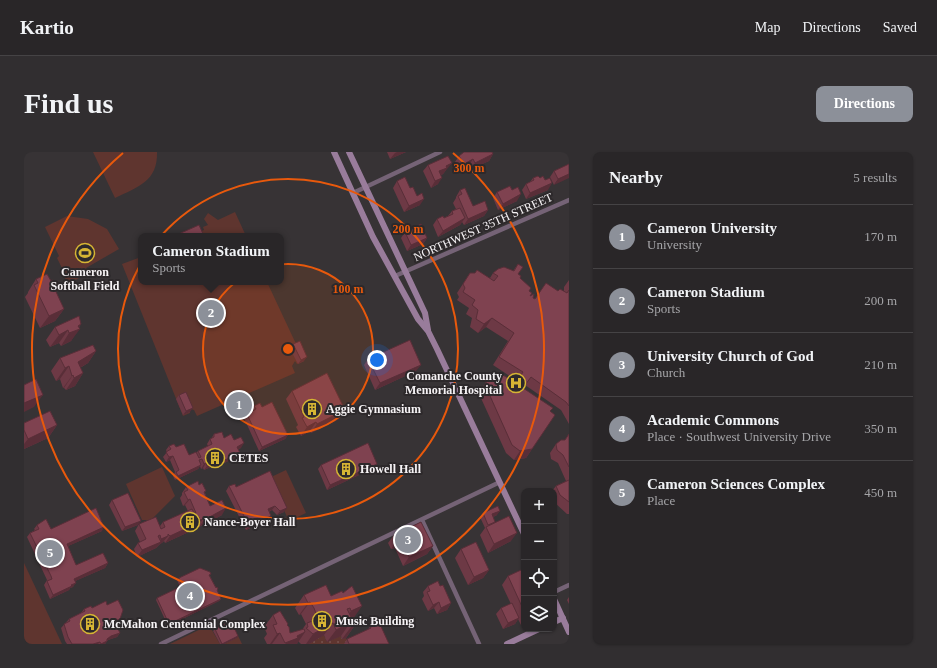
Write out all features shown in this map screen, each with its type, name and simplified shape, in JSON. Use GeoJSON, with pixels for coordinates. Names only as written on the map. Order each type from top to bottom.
{"type":"FeatureCollection","features":[{"type":"Feature","properties":{"kind":"main road"},"geometry":{"type":"LineString","coordinates":[[334,152],[373,236],[418,319],[428,331],[521,528]]}},
{"type":"Feature","properties":{"kind":"main road"},"geometry":{"type":"LineString","coordinates":[[349,152],[425,313],[428,331]]}},
{"type":"Feature","properties":{"kind":"main road"},"geometry":{"type":"LineString","coordinates":[[557,605],[569,632]]}},
{"type":"Feature","properties":{"kind":"main road"},"geometry":{"type":"LineString","coordinates":[[557,621],[563,618]]}},
{"type":"Feature","properties":{"kind":"main road"},"geometry":{"type":"LineString","coordinates":[[507,644],[533,632]]}},
{"type":"Feature","properties":{"kind":"street"},"geometry":{"type":"LineString","coordinates":[[353,193],[440,152]]}},
{"type":"Feature","properties":{"kind":"street","name":"NORTHWEST 35TH STREET"},"geometry":{"type":"LineString","coordinates":[[395,276],[569,200]]}},
{"type":"Feature","properties":{"kind":"street"},"geometry":{"type":"LineString","coordinates":[[161,644],[500,482]]}},
{"type":"Feature","properties":{"kind":"street"},"geometry":{"type":"LineString","coordinates":[[422,520],[479,644]]}},
{"type":"Feature","properties":{"kind":"street"},"geometry":{"type":"LineString","coordinates":[[557,591],[569,585]]}},
{"type":"Feature","properties":{"kind":"shaded area"},"geometry":{"type":"Polygon","coordinates":[[[93,152],[157,152],[154,170],[145,182],[115,198],[93,152]]]}},
{"type":"Feature","properties":{"kind":"shaded area"},"geometry":{"type":"Polygon","coordinates":[[[235,212],[245,233],[195,233],[204,230],[203,227],[208,225],[204,219],[208,213],[218,220],[235,212]]]}},
{"type":"Feature","properties":{"kind":"shaded area","name":"Cameron Softball Field"},"geometry":{"type":"Polygon","coordinates":[[[67,216],[88,219],[107,229],[119,249],[86,268],[87,270],[77,274],[79,278],[72,282],[66,280],[62,272],[65,270],[64,267],[62,268],[57,258],[59,256],[45,227],[67,216]]]}},
{"type":"Feature","properties":{"kind":"shaded area"},"geometry":{"type":"Polygon","coordinates":[[[138,258],[138,285],[268,285],[304,361],[297,364],[295,361],[292,366],[295,373],[197,416],[194,410],[190,409],[190,413],[183,416],[122,264],[138,258]]]}},
{"type":"Feature","properties":{"kind":"shaded area"},"geometry":{"type":"Polygon","coordinates":[[[162,467],[175,496],[151,520],[142,520],[126,484],[162,467]]]}},
{"type":"Feature","properties":{"kind":"shaded area"},"geometry":{"type":"Polygon","coordinates":[[[286,470],[306,513],[289,521],[269,478],[286,470]]]}},
{"type":"Feature","properties":{"kind":"shaded area"},"geometry":{"type":"Polygon","coordinates":[[[24,563],[62,644],[24,644],[24,563]]]}},
{"type":"Feature","properties":{"kind":"shaded area"},"geometry":{"type":"Polygon","coordinates":[[[231,621],[242,644],[224,644],[236,638],[231,621]]]}},
{"type":"Feature","properties":{"kind":"shaded area"},"geometry":{"type":"Polygon","coordinates":[[[209,625],[220,644],[170,644],[209,625]]]}},
{"type":"Feature","properties":{"kind":"shaded area"},"geometry":{"type":"Polygon","coordinates":[[[324,635],[327,642],[341,636],[342,639],[346,638],[349,644],[308,644],[324,635]]]}},
{"type":"Feature","properties":{"kind":"building"},"geometry":{"type":"Polygon","coordinates":[[[464,152],[492,152],[493,154],[475,163],[473,159],[464,164],[459,156],[464,152]]]}},
{"type":"Feature","properties":{"kind":"building"},"geometry":{"type":"Polygon","coordinates":[[[448,156],[452,163],[446,166],[447,168],[439,171],[442,178],[435,181],[428,165],[448,156]]]}},
{"type":"Feature","properties":{"kind":"building"},"geometry":{"type":"Polygon","coordinates":[[[569,164],[569,174],[558,179],[554,171],[569,164]]]}},
{"type":"Feature","properties":{"kind":"building"},"geometry":{"type":"Polygon","coordinates":[[[538,176],[540,178],[543,176],[545,180],[550,178],[552,183],[530,193],[526,184],[538,176]]]}},
{"type":"Feature","properties":{"kind":"building"},"geometry":{"type":"Polygon","coordinates":[[[405,177],[410,188],[413,187],[417,196],[422,193],[424,199],[409,206],[397,181],[405,177]]]}},
{"type":"Feature","properties":{"kind":"building"},"geometry":{"type":"Polygon","coordinates":[[[510,186],[512,190],[518,187],[521,194],[503,204],[497,192],[510,186]]]}},
{"type":"Feature","properties":{"kind":"building"},"geometry":{"type":"Polygon","coordinates":[[[465,188],[473,206],[485,201],[488,210],[468,219],[458,196],[462,194],[460,190],[465,188]]]}},
{"type":"Feature","properties":{"kind":"building"},"geometry":{"type":"Polygon","coordinates":[[[460,208],[465,218],[443,231],[437,219],[453,214],[452,211],[460,208]]]}},
{"type":"Feature","properties":{"kind":"building"},"geometry":{"type":"Polygon","coordinates":[[[421,224],[427,238],[411,245],[405,232],[421,224]]]}},
{"type":"Feature","properties":{"kind":"building"},"geometry":{"type":"Polygon","coordinates":[[[199,225],[203,233],[181,233],[199,225]]]}},
{"type":"Feature","properties":{"kind":"building","name":"Comanche County Memorial Hospital"},"geometry":{"type":"Polygon","coordinates":[[[518,264],[523,267],[518,274],[521,276],[520,278],[531,288],[529,291],[532,293],[530,296],[534,294],[533,298],[535,299],[546,283],[558,291],[560,289],[567,293],[569,290],[569,406],[566,402],[531,377],[523,388],[553,408],[550,411],[555,415],[532,449],[520,451],[512,445],[486,387],[486,383],[492,373],[495,376],[498,372],[516,383],[523,372],[499,357],[514,333],[492,318],[484,324],[476,319],[478,310],[472,305],[475,300],[463,292],[465,288],[463,284],[470,273],[475,273],[477,270],[494,281],[498,276],[493,273],[498,269],[504,267],[514,271],[518,264]]]}},
{"type":"Feature","properties":{"kind":"building"},"geometry":{"type":"Polygon","coordinates":[[[47,274],[51,281],[53,280],[54,282],[52,283],[64,309],[49,316],[34,285],[38,283],[36,279],[47,274]]]}},
{"type":"Feature","properties":{"kind":"building"},"geometry":{"type":"Polygon","coordinates":[[[79,316],[81,324],[78,326],[80,329],[69,333],[68,330],[59,335],[55,327],[79,316]]]}},
{"type":"Feature","properties":{"kind":"building"},"geometry":{"type":"Polygon","coordinates":[[[410,340],[421,365],[380,383],[368,359],[410,340]]]}},
{"type":"Feature","properties":{"kind":"building"},"geometry":{"type":"Polygon","coordinates":[[[300,341],[307,357],[301,360],[293,344],[300,341]]]}},
{"type":"Feature","properties":{"kind":"building"},"geometry":{"type":"Polygon","coordinates":[[[93,345],[96,351],[78,362],[83,373],[74,378],[69,366],[65,368],[60,358],[93,345]]]}},
{"type":"Feature","properties":{"kind":"building","name":"Aggie Gymnasium"},"geometry":{"type":"Polygon","coordinates":[[[327,373],[345,410],[317,424],[316,422],[307,427],[292,391],[327,373]]]}},
{"type":"Feature","properties":{"kind":"building"},"geometry":{"type":"Polygon","coordinates":[[[36,379],[43,395],[24,403],[24,385],[36,379]]]}},
{"type":"Feature","properties":{"kind":"building"},"geometry":{"type":"Polygon","coordinates":[[[186,392],[193,408],[186,411],[179,395],[186,392]]]}},
{"type":"Feature","properties":{"kind":"building"},"geometry":{"type":"Polygon","coordinates":[[[272,402],[288,435],[262,447],[247,414],[256,409],[254,406],[260,403],[262,407],[272,402]]]}},
{"type":"Feature","properties":{"kind":"building"},"geometry":{"type":"Polygon","coordinates":[[[50,411],[57,425],[28,439],[24,430],[24,423],[50,411]]]}},
{"type":"Feature","properties":{"kind":"building","name":"CETES"},"geometry":{"type":"Polygon","coordinates":[[[222,432],[224,438],[231,434],[234,440],[241,437],[244,443],[237,447],[240,453],[225,460],[223,455],[215,458],[216,461],[207,466],[206,463],[204,464],[202,459],[199,460],[201,465],[178,476],[176,472],[179,470],[173,456],[169,457],[166,452],[171,449],[169,446],[174,444],[176,447],[184,444],[189,455],[196,452],[199,458],[201,457],[198,451],[212,444],[210,439],[214,437],[214,434],[222,432]]]}},
{"type":"Feature","properties":{"kind":"building"},"geometry":{"type":"Polygon","coordinates":[[[569,434],[569,467],[563,455],[557,450],[556,444],[561,440],[565,440],[569,434]]]}},
{"type":"Feature","properties":{"kind":"building","name":"Howell Hall"},"geometry":{"type":"Polygon","coordinates":[[[368,443],[377,464],[330,485],[321,465],[368,443]]]}},
{"type":"Feature","properties":{"kind":"building"},"geometry":{"type":"Polygon","coordinates":[[[270,471],[287,508],[280,511],[275,506],[268,509],[271,516],[249,526],[229,486],[235,484],[236,487],[270,471]]]}},
{"type":"Feature","properties":{"kind":"building"},"geometry":{"type":"Polygon","coordinates":[[[569,480],[569,502],[560,495],[556,486],[569,480]]]}},
{"type":"Feature","properties":{"kind":"building","name":"Nance-Boyer Hall"},"geometry":{"type":"Polygon","coordinates":[[[198,481],[199,485],[202,483],[206,491],[204,492],[210,506],[222,500],[226,508],[204,520],[200,520],[199,517],[196,519],[198,523],[170,536],[168,534],[168,536],[161,539],[160,535],[158,536],[161,542],[142,550],[138,543],[146,539],[139,524],[156,517],[161,529],[165,527],[163,522],[192,509],[194,513],[196,513],[190,499],[188,500],[184,492],[188,490],[186,487],[198,481]]]}},
{"type":"Feature","properties":{"kind":"building"},"geometry":{"type":"Polygon","coordinates":[[[128,493],[141,521],[125,527],[112,500],[128,493]]]}},
{"type":"Feature","properties":{"kind":"building"},"geometry":{"type":"Polygon","coordinates":[[[498,506],[500,511],[492,514],[495,522],[488,525],[483,513],[498,506]]]}},
{"type":"Feature","properties":{"kind":"building"},"geometry":{"type":"Polygon","coordinates":[[[96,508],[104,527],[67,544],[76,565],[103,553],[108,563],[74,579],[76,583],[53,595],[47,581],[52,579],[51,576],[30,533],[39,529],[37,525],[46,519],[51,529],[96,508]]]}},
{"type":"Feature","properties":{"kind":"building"},"geometry":{"type":"Polygon","coordinates":[[[509,516],[517,533],[494,544],[486,527],[509,516]]]}},
{"type":"Feature","properties":{"kind":"building"},"geometry":{"type":"Polygon","coordinates":[[[421,522],[433,546],[409,557],[401,539],[397,541],[394,535],[421,522]]]}},
{"type":"Feature","properties":{"kind":"building"},"geometry":{"type":"Polygon","coordinates":[[[476,542],[489,570],[474,577],[461,549],[476,542]]]}},
{"type":"Feature","properties":{"kind":"building"},"geometry":{"type":"Polygon","coordinates":[[[200,568],[210,572],[211,574],[209,575],[218,589],[217,590],[221,599],[169,624],[157,598],[182,586],[179,578],[200,568]]]}},
{"type":"Feature","properties":{"kind":"building"},"geometry":{"type":"Polygon","coordinates":[[[521,570],[521,604],[508,576],[521,570]]]}},
{"type":"Feature","properties":{"kind":"building"},"geometry":{"type":"Polygon","coordinates":[[[438,581],[440,586],[443,585],[451,603],[441,608],[439,602],[433,605],[427,592],[430,591],[428,586],[438,581]]]}},
{"type":"Feature","properties":{"kind":"building"},"geometry":{"type":"Polygon","coordinates":[[[326,585],[331,596],[342,591],[343,593],[352,586],[362,606],[351,611],[350,608],[347,609],[355,625],[351,627],[350,623],[336,630],[333,623],[313,634],[306,628],[308,627],[307,623],[318,619],[314,608],[310,602],[308,603],[304,595],[326,585]]]}},
{"type":"Feature","properties":{"kind":"building","name":"McMahon Centennial Complex"},"geometry":{"type":"Polygon","coordinates":[[[118,600],[123,610],[120,619],[114,621],[120,633],[111,636],[107,639],[107,641],[101,644],[100,642],[93,644],[72,644],[64,624],[70,621],[69,619],[85,611],[84,609],[91,606],[92,608],[106,601],[107,605],[118,600]]]}},
{"type":"Feature","properties":{"kind":"building"},"geometry":{"type":"Polygon","coordinates":[[[512,603],[519,618],[508,623],[501,608],[512,603]]]}},
{"type":"Feature","properties":{"kind":"building"},"geometry":{"type":"Polygon","coordinates":[[[280,611],[288,624],[290,633],[304,629],[305,632],[297,636],[298,638],[285,643],[280,633],[277,634],[273,625],[277,624],[273,615],[280,611]]]}},
{"type":"Feature","properties":{"kind":"building"},"geometry":{"type":"Polygon","coordinates":[[[231,621],[238,636],[222,644],[215,629],[231,621]]]}},
{"type":"Feature","properties":{"kind":"building"},"geometry":{"type":"Polygon","coordinates":[[[379,622],[389,644],[349,644],[347,639],[371,628],[370,626],[379,622]]]}},
{"type":"Feature","properties":{"kind":"place","name":"Cameron Softball Field"},"geometry":{"type":"Point","coordinates":[85,253]}},
{"type":"Feature","properties":{"kind":"place","name":"Cameron Stadium"},"geometry":{"type":"Point","coordinates":[211,313]}},
{"type":"Feature","properties":{"kind":"place","name":"Comanche County Memorial Hospital"},"geometry":{"type":"Point","coordinates":[516,383]}},
{"type":"Feature","properties":{"kind":"place","name":"Cameron University"},"geometry":{"type":"Point","coordinates":[239,405]}},
{"type":"Feature","properties":{"kind":"place","name":"Aggie Gymnasium"},"geometry":{"type":"Point","coordinates":[312,409]}},
{"type":"Feature","properties":{"kind":"place","name":"CETES"},"geometry":{"type":"Point","coordinates":[215,458]}},
{"type":"Feature","properties":{"kind":"place","name":"Howell Hall"},"geometry":{"type":"Point","coordinates":[346,469]}},
{"type":"Feature","properties":{"kind":"place","name":"Nance-Boyer Hall"},"geometry":{"type":"Point","coordinates":[190,522]}},
{"type":"Feature","properties":{"kind":"place","name":"University Church of God"},"geometry":{"type":"Point","coordinates":[408,540]}},
{"type":"Feature","properties":{"kind":"place","name":"Cameron Sciences Complex"},"geometry":{"type":"Point","coordinates":[50,553]}},
{"type":"Feature","properties":{"kind":"place","name":"Academic Commons"},"geometry":{"type":"Point","coordinates":[190,596]}},
{"type":"Feature","properties":{"kind":"place","name":"Music Building"},"geometry":{"type":"Point","coordinates":[322,621]}},
{"type":"Feature","properties":{"kind":"place","name":"McMahon Centennial Complex"},"geometry":{"type":"Point","coordinates":[90,624]}}]}
